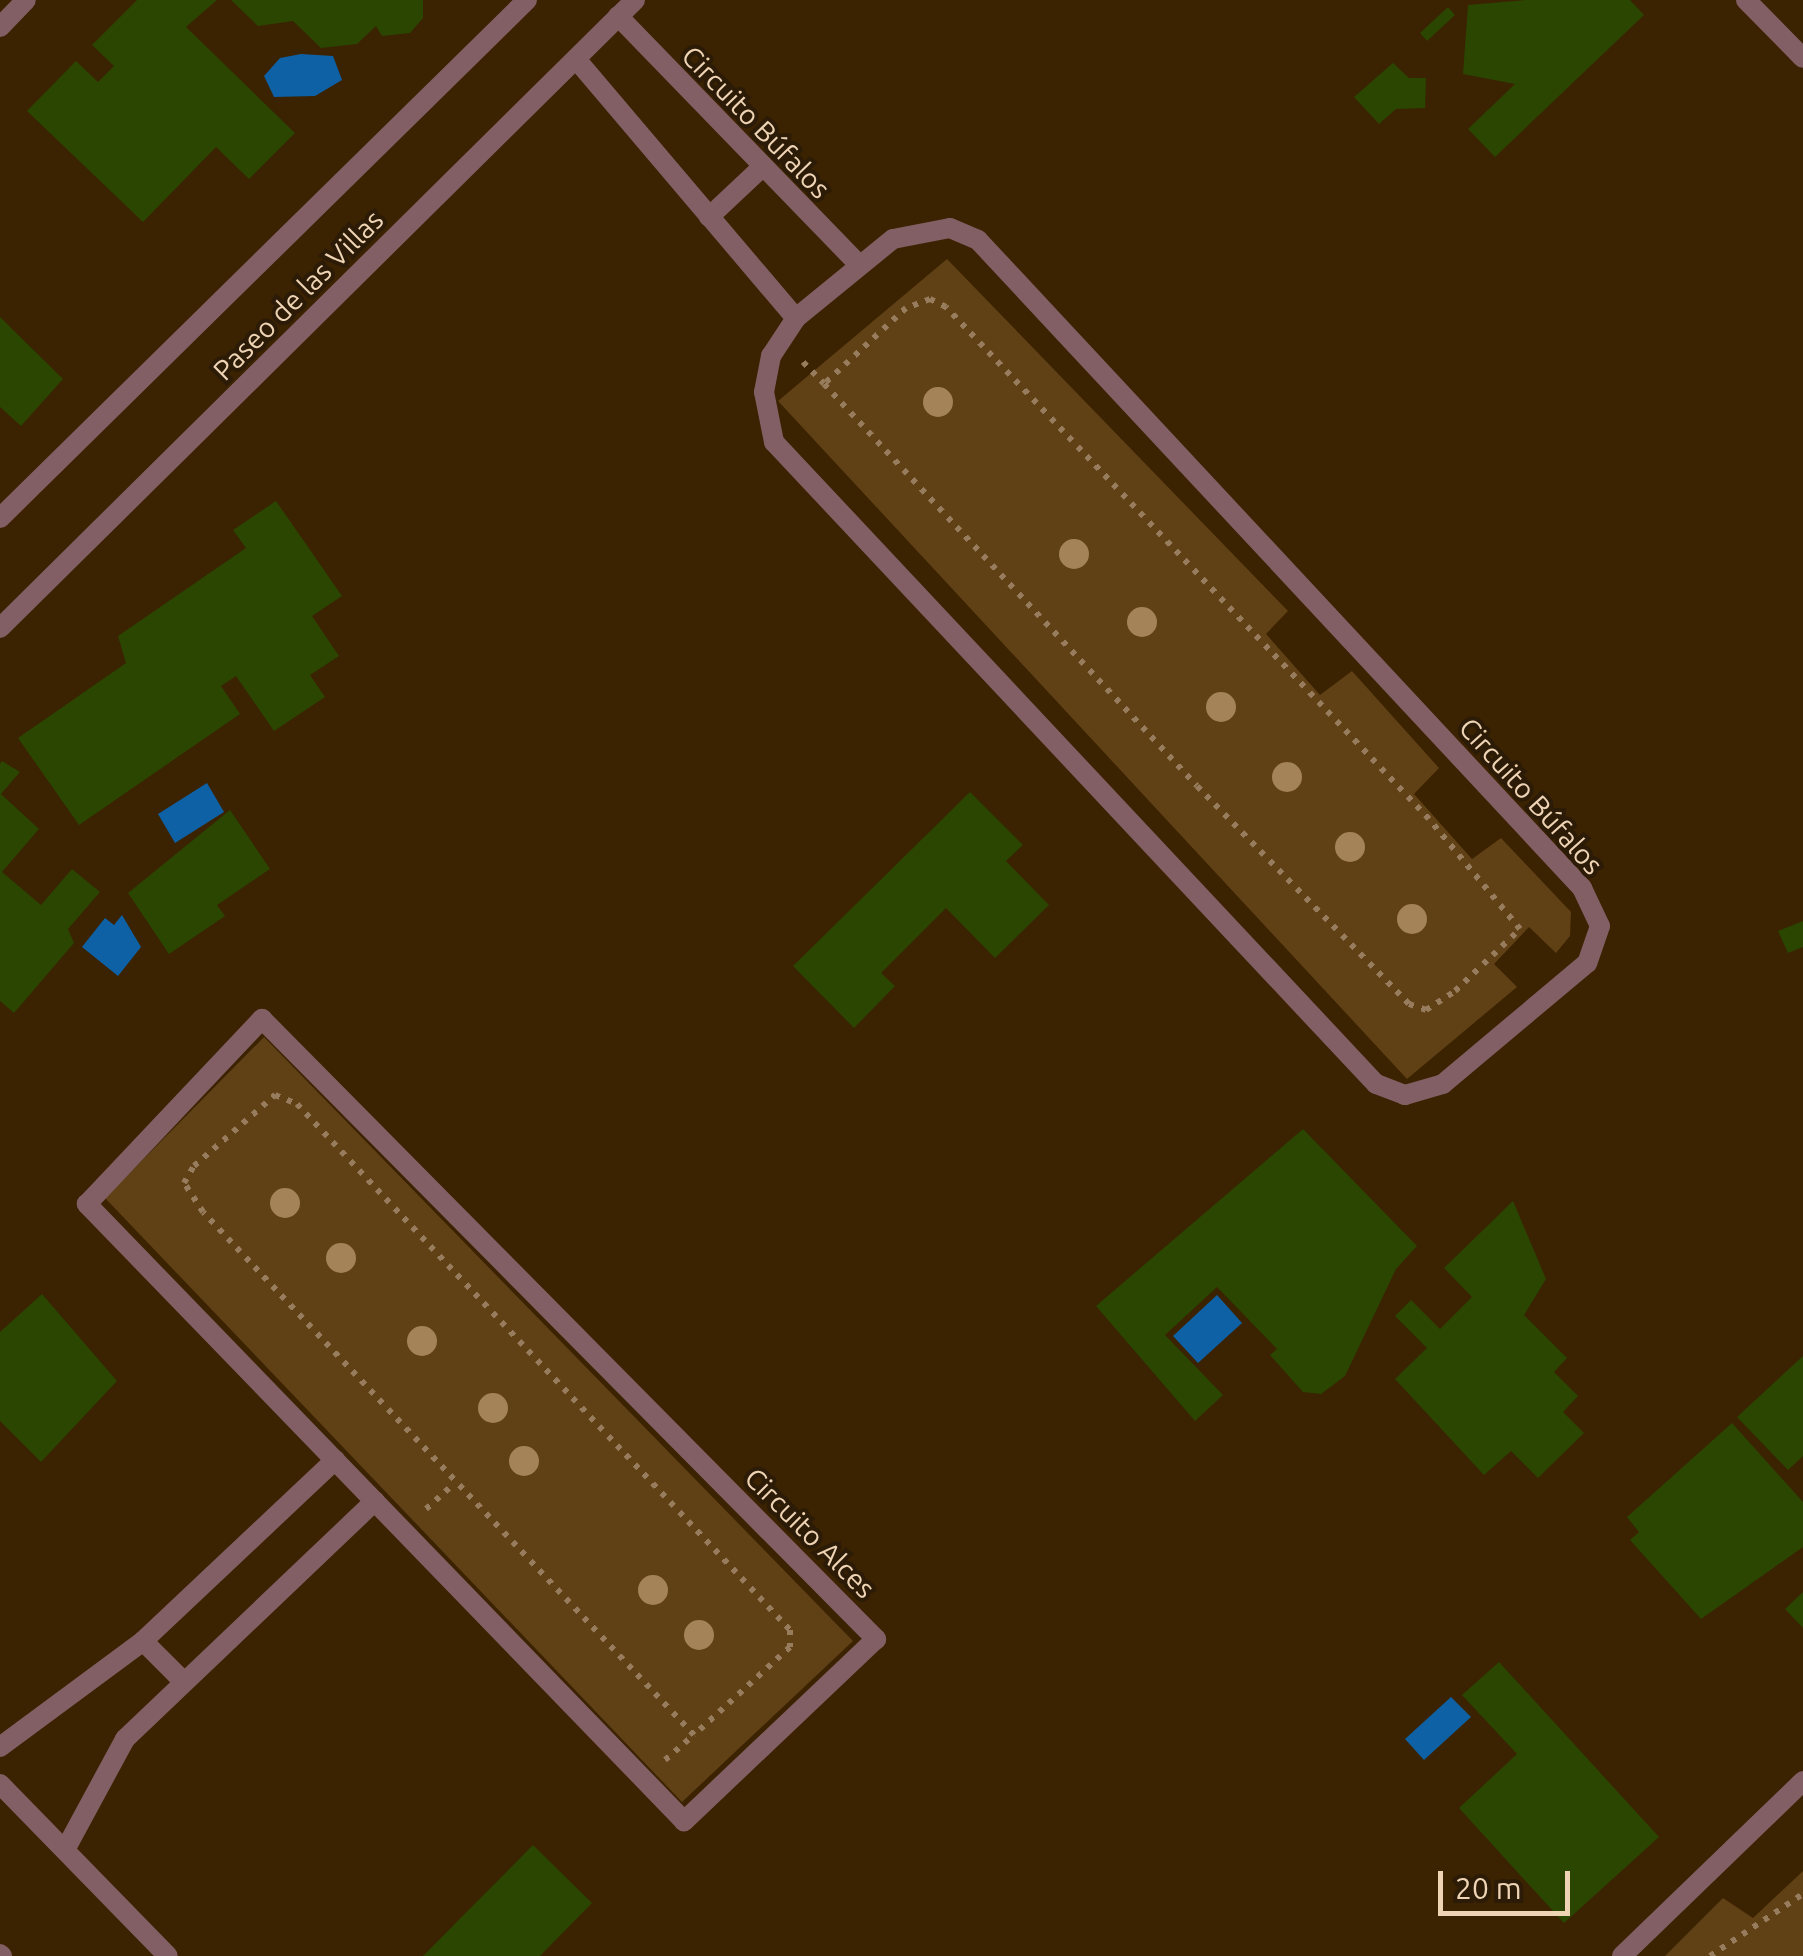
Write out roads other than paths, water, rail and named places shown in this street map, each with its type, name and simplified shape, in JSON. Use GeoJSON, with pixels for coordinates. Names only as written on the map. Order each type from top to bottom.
{"type":"FeatureCollection","features":[{"type":"Feature","properties":{"kind":"street"},"geometry":{"type":"LineString","coordinates":[[0,27],[26,0]]}},
{"type":"Feature","properties":{"kind":"street","name":"Paseo de las Villas"},"geometry":{"type":"LineString","coordinates":[[0,518],[526,0]]}},
{"type":"Feature","properties":{"kind":"street","name":"Paseo de las Villas"},"geometry":{"type":"LineString","coordinates":[[0,628],[635,0]]}},
{"type":"Feature","properties":{"kind":"street"},"geometry":{"type":"LineString","coordinates":[[1746,0],[1803,58]]}},
{"type":"Feature","properties":{"kind":"street","name":"Circuito Búfalos"},"geometry":{"type":"LineString","coordinates":[[618,16],[759,170],[858,264]]}},
{"type":"Feature","properties":{"kind":"street"},"geometry":{"type":"LineString","coordinates":[[576,59],[796,318]]}},
{"type":"Feature","properties":{"kind":"street"},"geometry":{"type":"LineString","coordinates":[[710,217],[759,170]]}},
{"type":"Feature","properties":{"kind":"street","name":"Circuito Búfalos"},"geometry":{"type":"LineString","coordinates":[[950,228],[978,240],[1582,888],[1600,926],[1586,963],[1442,1084],[1404,1095],[1376,1084],[774,442],[764,392],[782,339],[796,318],[858,264],[920,231],[950,228]]}},
{"type":"Feature","properties":{"kind":"street","name":"Circuito Alces"},"geometry":{"type":"LineString","coordinates":[[262,1020],[876,1639],[684,1821],[375,1501],[87,1204],[262,1020]]}},
{"type":"Feature","properties":{"kind":"street"},"geometry":{"type":"LineString","coordinates":[[0,1747],[143,1641],[335,1460]]}},
{"type":"Feature","properties":{"kind":"street"},"geometry":{"type":"LineString","coordinates":[[65,1850],[125,1739],[182,1680],[375,1501]]}},
{"type":"Feature","properties":{"kind":"street"},"geometry":{"type":"LineString","coordinates":[[143,1641],[182,1680]]}},
{"type":"Feature","properties":{"kind":"street"},"geometry":{"type":"LineString","coordinates":[[1622,1956],[1803,1781]]}},
{"type":"Feature","properties":{"kind":"street"},"geometry":{"type":"LineString","coordinates":[[0,1784],[168,1956]]}},
{"type":"Feature","properties":{"kind":"water"},"geometry":{"type":"Polygon","coordinates":[[[301,54],[333,56],[342,80],[315,96],[274,97],[264,76],[280,58],[301,54]]]}},
{"type":"Feature","properties":{"kind":"water"},"geometry":{"type":"Polygon","coordinates":[[[207,783],[224,812],[175,843],[158,814],[207,783]]]}},
{"type":"Feature","properties":{"kind":"water"},"geometry":{"type":"Polygon","coordinates":[[[122,915],[141,947],[118,976],[82,947],[105,918],[114,925],[122,915]]]}},
{"type":"Feature","properties":{"kind":"water"},"geometry":{"type":"Polygon","coordinates":[[[1217,1295],[1242,1323],[1198,1363],[1173,1336],[1217,1295]]]}},
{"type":"Feature","properties":{"kind":"water"},"geometry":{"type":"Polygon","coordinates":[[[1451,1697],[1471,1717],[1424,1760],[1405,1739],[1451,1697]]]}}]}
